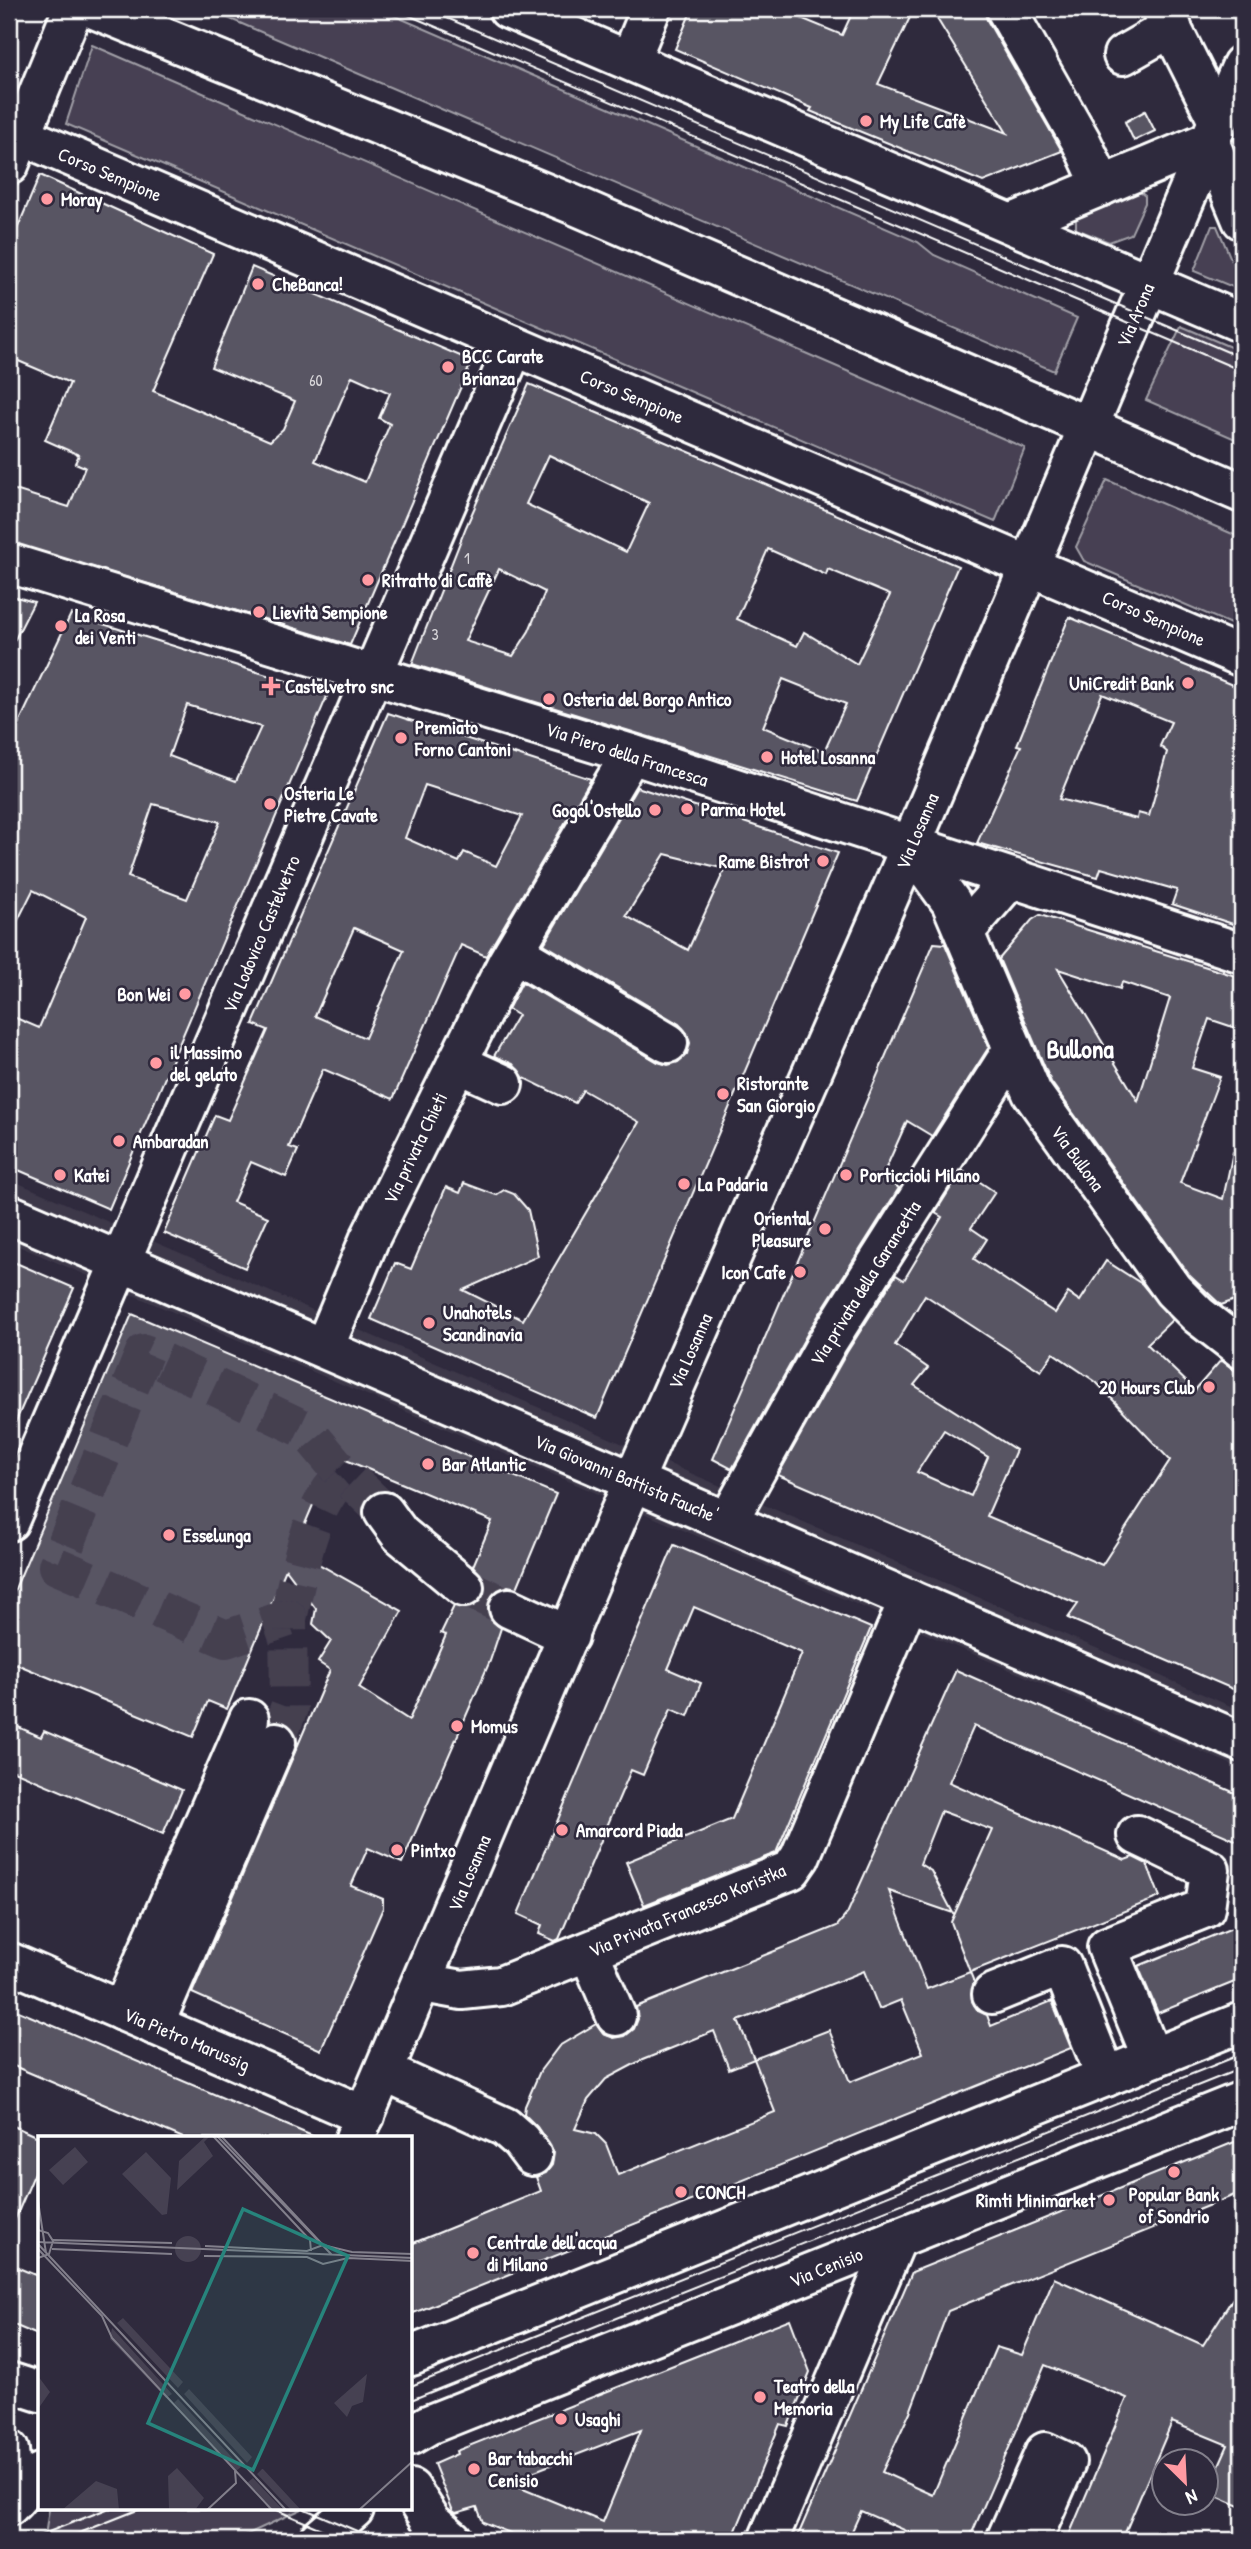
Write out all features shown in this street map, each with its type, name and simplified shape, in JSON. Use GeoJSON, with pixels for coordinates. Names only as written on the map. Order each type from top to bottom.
{"type":"FeatureCollection","features":[{"type":"Feature","properties":{"kind":"street","name":"Corso Sempione"},"geometry":{"type":"LineString","coordinates":[[73,9],[13,144],[514,346],[1242,657]]}},
{"type":"Feature","properties":{"kind":"street"},"geometry":{"type":"LineString","coordinates":[[94,9],[572,204],[1086,428],[1242,493]]}},
{"type":"Feature","properties":{"kind":"street"},"geometry":{"type":"LineString","coordinates":[[508,9],[1242,323]]}},
{"type":"Feature","properties":{"kind":"street"},"geometry":{"type":"LineString","coordinates":[[630,60],[651,9]]}},
{"type":"Feature","properties":{"kind":"street"},"geometry":{"type":"LineString","coordinates":[[1006,9],[1102,186]]}},
{"type":"Feature","properties":{"kind":"street"},"geometry":{"type":"LineString","coordinates":[[1123,55],[1167,18],[1214,131],[1242,220]]}},
{"type":"Feature","properties":{"kind":"street","name":"Via Arona"},"geometry":{"type":"LineString","coordinates":[[1030,566],[1086,428],[1242,65]]}},
{"type":"Feature","properties":{"kind":"street"},"geometry":{"type":"LineString","coordinates":[[1013,223],[1102,186],[1214,131]]}},
{"type":"Feature","properties":{"kind":"street","name":"Via Lodovico Castelvetro"},"geometry":{"type":"LineString","coordinates":[[9,1521],[514,346]]}},
{"type":"Feature","properties":{"kind":"street","name":"Via Piero della Francesca"},"geometry":{"type":"LineString","coordinates":[[9,563],[373,677],[631,754],[1242,953]]}},
{"type":"Feature","properties":{"kind":"street","name":"Via Losanna"},"geometry":{"type":"LineString","coordinates":[[370,2104],[634,1481],[1030,566]]}},
{"type":"Feature","properties":{"kind":"street","name":"Via privata Chieti"},"geometry":{"type":"LineString","coordinates":[[324,1348],[369,1240],[514,952],[631,754]]}},
{"type":"Feature","properties":{"kind":"street","name":"Via Bullona"},"geometry":{"type":"LineString","coordinates":[[910,846],[951,902],[1013,1051],[1045,1113],[1173,1290],[1237,1339]]}},
{"type":"Feature","properties":{"kind":"street"},"geometry":{"type":"LineString","coordinates":[[964,932],[1010,879]]}},
{"type":"Feature","properties":{"kind":"street"},"geometry":{"type":"LineString","coordinates":[[514,952],[668,1043]]}},
{"type":"Feature","properties":{"kind":"street","name":"Via privata della Garancetta"},"geometry":{"type":"LineString","coordinates":[[728,1521],[828,1341],[1013,1051]]}},
{"type":"Feature","properties":{"kind":"street"},"geometry":{"type":"LineString","coordinates":[[457,1063],[503,1084]]}},
{"type":"Feature","properties":{"kind":"street","name":"Via Giovanni Battista Fauche'"},"geometry":{"type":"LineString","coordinates":[[9,1214],[1242,1742]]}},
{"type":"Feature","properties":{"kind":"street"},"geometry":{"type":"LineString","coordinates":[[384,1512],[401,1534],[464,1587]]}},
{"type":"Feature","properties":{"kind":"street","name":"Via Privata Francesco Koristka"},"geometry":{"type":"LineString","coordinates":[[423,1983],[462,1990],[486,1990],[589,1952],[791,1870],[800,1857],[909,1600]]}},
{"type":"Feature","properties":{"kind":"street"},"geometry":{"type":"LineString","coordinates":[[509,1608],[569,1636]]}},
{"type":"Feature","properties":{"kind":"street"},"geometry":{"type":"LineString","coordinates":[[138,2018],[262,1730]]}},
{"type":"Feature","properties":{"kind":"street"},"geometry":{"type":"LineString","coordinates":[[1129,2067],[1107,1947],[1205,1908],[1210,1870],[1137,1835]]}},
{"type":"Feature","properties":{"kind":"street"},"geometry":{"type":"LineString","coordinates":[[589,1952],[616,2015]]}},
{"type":"Feature","properties":{"kind":"street","name":"Via Pietro Marussig"},"geometry":{"type":"LineString","coordinates":[[9,1962],[138,2018],[370,2104],[505,2127],[520,2140],[518,2150]]}},
{"type":"Feature","properties":{"kind":"street"},"geometry":{"type":"LineString","coordinates":[[1087,1965],[1129,2067]]}},
{"type":"Feature","properties":{"kind":"street"},"geometry":{"type":"LineString","coordinates":[[992,1994],[1062,1966],[1129,2067]]}},
{"type":"Feature","properties":{"kind":"street"},"geometry":{"type":"LineString","coordinates":[[413,2355],[1242,2022]]}},
{"type":"Feature","properties":{"kind":"street","name":"Via Cenisio"},"geometry":{"type":"LineString","coordinates":[[413,2434],[428,2425],[1242,2101]]}},
{"type":"Feature","properties":{"kind":"street"},"geometry":{"type":"LineString","coordinates":[[768,2540],[897,2238]]}},
{"type":"Feature","properties":{"kind":"street"},"geometry":{"type":"LineString","coordinates":[[9,2382],[38,2391]]}},
{"type":"Feature","properties":{"kind":"street"},"geometry":{"type":"LineString","coordinates":[[9,2450],[12,2504]]}},
{"type":"Feature","properties":{"kind":"street"},"geometry":{"type":"LineString","coordinates":[[1006,2540],[1045,2452],[1066,2462],[1032,2540]]}},
{"type":"Feature","properties":{"kind":"street"},"geometry":{"type":"LineString","coordinates":[[12,2504],[38,2475]]}},
{"type":"Feature","properties":{"kind":"street"},"geometry":{"type":"LineString","coordinates":[[413,2492],[432,2522],[453,2540]]}},
{"type":"Feature","properties":{"kind":"street"},"geometry":{"type":"LineString","coordinates":[[318,2540],[353,2510]]}},
{"type":"Feature","properties":{"kind":"shaded area"},"geometry":{"type":"Polygon","coordinates":[[[207,9],[379,9],[918,242],[934,255],[1077,318],[1054,371],[207,9]]]}},
{"type":"Feature","properties":{"kind":"shaded area"},"geometry":{"type":"Polygon","coordinates":[[[92,45],[1025,448],[995,522],[66,124],[92,45]]]}},
{"type":"Feature","properties":{"kind":"shaded area"},"geometry":{"type":"Polygon","coordinates":[[[1140,192],[1145,196],[1145,203],[1131,234],[1109,242],[1076,229],[1076,218],[1140,192]]]}},
{"type":"Feature","properties":{"kind":"shaded area"},"geometry":{"type":"Polygon","coordinates":[[[1212,226],[1217,226],[1242,285],[1240,290],[1194,271],[1212,226]]]}},
{"type":"Feature","properties":{"kind":"shaded area"},"geometry":{"type":"Polygon","coordinates":[[[1181,326],[1242,352],[1242,442],[1146,400],[1181,326]]]}},
{"type":"Feature","properties":{"kind":"shaded area"},"geometry":{"type":"Polygon","coordinates":[[[1107,480],[1242,538],[1242,629],[1084,561],[1076,547],[1107,480]]]}},
{"type":"Feature","properties":{"kind":"shaded area"},"geometry":{"type":"Polygon","coordinates":[[[9,1179],[1242,1711],[1242,1769],[9,1242],[9,1179]]]}},
{"type":"Feature","properties":{"kind":"shaded area"},"geometry":{"type":"Polygon","coordinates":[[[49,2510],[300,2510],[235,2540],[48,2540],[45,2536],[49,2510]]]}},
{"type":"Feature","properties":{"kind":"building"},"geometry":{"type":"Polygon","coordinates":[[[692,9],[779,9],[842,35],[854,9],[914,9],[878,84],[1007,133],[931,9],[984,9],[987,20],[1062,151],[983,182],[810,111],[812,108],[675,49],[692,9]]]}},
{"type":"Feature","properties":{"kind":"building"},"geometry":{"type":"Polygon","coordinates":[[[1145,111],[1155,131],[1134,141],[1125,122],[1145,111]]]}},
{"type":"Feature","properties":{"kind":"building"},"geometry":{"type":"Polygon","coordinates":[[[40,175],[213,254],[153,391],[270,441],[283,429],[295,401],[211,367],[252,267],[472,361],[350,645],[9,542],[9,488],[69,507],[85,467],[75,463],[79,455],[45,440],[70,383],[9,357],[9,248],[40,175]],[[352,376],[315,461],[365,482],[390,424],[379,418],[390,393],[352,376]]]}},
{"type":"Feature","properties":{"kind":"building"},"geometry":{"type":"Polygon","coordinates":[[[529,384],[958,566],[857,801],[412,664],[466,527],[529,384]],[[549,455],[526,504],[626,552],[649,503],[549,455]],[[768,549],[737,619],[797,646],[804,632],[857,664],[890,595],[828,569],[826,575],[768,549]],[[499,569],[465,641],[513,656],[529,631],[545,592],[499,569]],[[783,679],[763,727],[824,752],[846,704],[783,679]]]}},
{"type":"Feature","properties":{"kind":"building"},"geometry":{"type":"Polygon","coordinates":[[[9,595],[34,602],[9,651],[9,595]]]}},
{"type":"Feature","properties":{"kind":"building"},"geometry":{"type":"Polygon","coordinates":[[[71,614],[328,694],[109,1209],[9,1166],[9,1015],[39,1028],[86,917],[33,890],[9,938],[9,744],[71,614]],[[187,705],[169,756],[236,781],[261,727],[187,705]],[[153,804],[128,877],[187,899],[220,822],[153,804]]]}},
{"type":"Feature","properties":{"kind":"building"},"geometry":{"type":"Polygon","coordinates":[[[1069,617],[1242,689],[1242,927],[1172,904],[1177,890],[1101,868],[1098,877],[977,843],[1021,746],[1017,745],[1069,617]],[[1102,694],[1059,799],[1137,819],[1138,813],[1149,816],[1167,752],[1160,746],[1171,722],[1102,694]]]}},
{"type":"Feature","properties":{"kind":"building"},"geometry":{"type":"Polygon","coordinates":[[[388,713],[591,779],[486,956],[461,945],[393,1099],[323,1069],[289,1147],[298,1150],[286,1177],[251,1162],[233,1202],[268,1217],[245,1268],[164,1233],[215,1115],[228,1120],[268,1030],[253,1024],[388,713]],[[425,785],[405,838],[459,862],[464,852],[496,866],[522,816],[425,785]],[[354,928],[315,1016],[365,1038],[404,950],[354,928]]]}},
{"type":"Feature","properties":{"kind":"building"},"geometry":{"type":"Polygon","coordinates":[[[637,787],[838,853],[597,1418],[371,1319],[395,1263],[411,1269],[446,1187],[460,1193],[464,1183],[496,1195],[504,1190],[514,1194],[528,1210],[538,1256],[463,1290],[523,1320],[639,1122],[583,1090],[575,1103],[524,1078],[513,1064],[494,1056],[518,1015],[508,1009],[522,982],[658,1062],[668,1065],[678,1062],[687,1054],[690,1043],[687,1033],[679,1024],[544,944],[637,787]],[[665,854],[626,916],[688,950],[725,869],[665,854]]]}},
{"type":"Feature","properties":{"kind":"building"},"geometry":{"type":"Polygon","coordinates":[[[1040,915],[1242,978],[1242,1030],[1209,1019],[1192,1068],[1220,1077],[1180,1183],[1223,1199],[1233,1152],[1242,1153],[1242,1285],[1238,1299],[1221,1305],[1190,1276],[1051,1082],[999,959],[1032,920],[1040,915]],[[1058,969],[1138,1101],[1170,998],[1122,982],[1120,989],[1058,969]]]}},
{"type":"Feature","properties":{"kind":"building"},"geometry":{"type":"Polygon","coordinates":[[[934,943],[945,944],[989,1047],[932,1136],[907,1121],[882,1177],[899,1188],[810,1329],[732,1469],[713,1459],[934,943]]]}},
{"type":"Feature","properties":{"kind":"building"},"geometry":{"type":"Polygon","coordinates":[[[962,1170],[995,1192],[971,1228],[987,1239],[974,1259],[1055,1313],[1068,1293],[1080,1301],[1106,1261],[1142,1284],[1172,1320],[1147,1344],[1195,1390],[1221,1360],[1242,1376],[1242,1693],[1068,1618],[1078,1604],[778,1475],[847,1352],[896,1275],[904,1280],[942,1217],[935,1213],[962,1170]],[[925,1295],[895,1345],[928,1368],[914,1385],[1016,1450],[987,1516],[1102,1565],[1170,1460],[1096,1382],[1053,1353],[1041,1371],[925,1295]],[[944,1430],[917,1472],[971,1496],[988,1457],[944,1430]]]}},
{"type":"Feature","properties":{"kind":"building"},"geometry":{"type":"Polygon","coordinates":[[[9,1260],[74,1288],[9,1437],[9,1260]]]}},
{"type":"Feature","properties":{"kind":"building"},"geometry":{"type":"Polygon","coordinates":[[[132,1314],[556,1494],[517,1588],[508,1586],[497,1590],[489,1599],[487,1609],[491,1620],[501,1628],[490,1661],[402,1863],[368,1848],[351,1886],[383,1899],[383,1908],[321,2050],[192,1993],[330,1670],[318,1662],[331,1641],[313,1624],[316,1609],[286,1569],[227,1709],[208,1701],[193,1737],[9,1661],[9,1603],[132,1314]],[[334,1455],[294,1550],[402,1611],[359,1688],[409,1720],[446,1635],[441,1633],[454,1606],[472,1607],[481,1600],[485,1591],[484,1579],[473,1566],[492,1521],[334,1455]]]}},
{"type":"Feature","properties":{"kind":"building"},"geometry":{"type":"Polygon","coordinates":[[[674,1545],[871,1628],[776,1853],[644,1905],[626,1862],[732,1819],[802,1653],[694,1607],[668,1669],[701,1683],[688,1716],[671,1709],[643,1775],[631,1770],[559,1939],[555,1941],[539,1934],[542,1925],[518,1914],[674,1545]]]}},
{"type":"Feature","properties":{"kind":"building"},"geometry":{"type":"Polygon","coordinates":[[[956,1670],[1242,1796],[1242,1843],[974,1726],[949,1782],[1125,1860],[1133,1857],[1147,1864],[1160,1897],[970,1972],[974,1982],[972,2001],[978,2011],[987,2015],[991,2026],[1052,2001],[1071,2048],[413,2313],[413,2243],[541,2191],[536,2177],[546,2173],[552,2165],[554,2153],[537,2127],[524,2114],[540,2071],[559,2046],[596,2024],[603,2034],[614,2038],[625,2036],[634,2029],[638,2019],[636,2007],[837,1926],[847,1914],[956,1670]],[[941,1811],[920,1864],[931,1871],[953,1913],[889,1891],[927,1989],[970,1972],[951,1922],[992,1830],[941,1811]],[[864,1971],[738,2021],[754,2059],[829,2030],[850,2082],[923,2053],[901,2000],[879,2009],[864,1971]],[[714,2031],[640,2061],[606,2079],[588,2100],[575,2129],[596,2134],[606,2144],[618,2175],[775,2112],[754,2059],[729,2069],[714,2031]]]}},
{"type":"Feature","properties":{"kind":"building"},"geometry":{"type":"Polygon","coordinates":[[[9,1723],[41,1737],[44,1731],[182,1790],[163,1834],[9,1769],[9,1723]]]}},
{"type":"Feature","properties":{"kind":"building"},"geometry":{"type":"Polygon","coordinates":[[[1242,1924],[1242,1979],[1158,2013],[1138,1966],[1242,1924]]]}},
{"type":"Feature","properties":{"kind":"building"},"geometry":{"type":"Polygon","coordinates":[[[9,2007],[312,2136],[178,2136],[9,2064],[9,2007]]]}},
{"type":"Feature","properties":{"kind":"building"},"geometry":{"type":"Polygon","coordinates":[[[9,2124],[38,2137],[38,2166],[9,2233],[9,2124]]]}},
{"type":"Feature","properties":{"kind":"building"},"geometry":{"type":"Polygon","coordinates":[[[1242,2139],[1242,2192],[948,2311],[910,2412],[882,2472],[933,2495],[996,2347],[1022,2355],[1054,2278],[1203,2345],[1242,2284],[1242,2507],[1220,2498],[1220,2463],[1228,2445],[1172,2422],[1161,2448],[1150,2448],[1150,2474],[1122,2540],[1067,2540],[1127,2398],[1045,2365],[969,2540],[927,2540],[861,2511],[848,2540],[796,2540],[912,2272],[1242,2139]]]}},
{"type":"Feature","properties":{"kind":"building"},"geometry":{"type":"Polygon","coordinates":[[[9,2264],[38,2276],[38,2335],[9,2323],[9,2264]]]}},
{"type":"Feature","properties":{"kind":"building"},"geometry":{"type":"Polygon","coordinates":[[[790,2319],[810,2372],[788,2426],[780,2424],[732,2540],[527,2540],[483,2522],[477,2507],[456,2513],[453,2511],[434,2464],[457,2454],[456,2451],[790,2319]],[[641,2430],[506,2482],[603,2522],[641,2430]]]}},
{"type":"Feature","properties":{"kind":"tunnel"},"geometry":{"type":"LineString","coordinates":[[276,1742],[289,1708],[288,1618],[226,1639],[57,1566],[144,1353],[306,1430],[337,1467],[384,1512]]}},
{"type":"Feature","properties":{"kind":"tunnel"},"geometry":{"type":"LineString","coordinates":[[288,1618],[301,1561],[314,1521],[322,1503],[345,1475]]}},
{"type":"Feature","properties":{"kind":"tunnel"},"geometry":{"type":"LineString","coordinates":[[464,1587],[509,1608]]}},
{"type":"Feature","properties":{"kind":"tram line"},"geometry":{"type":"LineString","coordinates":[[394,9],[1242,371]]}},
{"type":"Feature","properties":{"kind":"tram line"},"geometry":{"type":"LineString","coordinates":[[426,9],[1242,358]]}},
{"type":"Feature","properties":{"kind":"tram line"},"geometry":{"type":"LineString","coordinates":[[413,2385],[1242,2054]]}},
{"type":"Feature","properties":{"kind":"tram line"},"geometry":{"type":"LineString","coordinates":[[413,2399],[1242,2068]]}},
{"type":"Feature","properties":{"kind":"tram line"},"geometry":{"type":"LineString","coordinates":[[28,2540],[104,2510]]}},
{"type":"Feature","properties":{"kind":"tram line"},"geometry":{"type":"LineString","coordinates":[[62,2540],[137,2510]]}},
{"type":"Feature","properties":{"kind":"tram line"},"geometry":{"type":"LineString","coordinates":[[276,2510],[347,2540]]}},
{"type":"Feature","properties":{"kind":"tram line"},"geometry":{"type":"LineString","coordinates":[[307,2510],[378,2540]]}},
{"type":"Feature","properties":{"kind":"place","name":"My Life Cafè"},"geometry":{"type":"Point","coordinates":[866,121]}},
{"type":"Feature","properties":{"kind":"place","name":"Moray"},"geometry":{"type":"Point","coordinates":[47,199]}},
{"type":"Feature","properties":{"kind":"place","name":"CheBanca!"},"geometry":{"type":"Point","coordinates":[258,284]}},
{"type":"Feature","properties":{"kind":"place","name":"BCC Carate Brianza"},"geometry":{"type":"Point","coordinates":[448,367]}},
{"type":"Feature","properties":{"kind":"place","name":"Ritratto di Caffè"},"geometry":{"type":"Point","coordinates":[368,580]}},
{"type":"Feature","properties":{"kind":"place","name":"Lievità Sempione"},"geometry":{"type":"Point","coordinates":[259,612]}},
{"type":"Feature","properties":{"kind":"place","name":"La Rosa dei Venti"},"geometry":{"type":"Point","coordinates":[61,626]}},
{"type":"Feature","properties":{"kind":"place","name":"UniCredit Bank"},"geometry":{"type":"Point","coordinates":[1188,683]}},
{"type":"Feature","properties":{"kind":"place","name":"Castelvetro snc"},"geometry":{"type":"Point","coordinates":[271,686]}},
{"type":"Feature","properties":{"kind":"place","name":"Osteria del Borgo Antico"},"geometry":{"type":"Point","coordinates":[549,699]}},
{"type":"Feature","properties":{"kind":"place","name":"Premiato Forno Cantoni"},"geometry":{"type":"Point","coordinates":[401,738]}},
{"type":"Feature","properties":{"kind":"place","name":"Hotel Losanna"},"geometry":{"type":"Point","coordinates":[767,757]}},
{"type":"Feature","properties":{"kind":"place","name":"Osteria Le Pietre Cavate"},"geometry":{"type":"Point","coordinates":[270,804]}},
{"type":"Feature","properties":{"kind":"place","name":"Parma Hotel"},"geometry":{"type":"Point","coordinates":[687,809]}},
{"type":"Feature","properties":{"kind":"place","name":"Gogol'Ostello"},"geometry":{"type":"Point","coordinates":[655,810]}},
{"type":"Feature","properties":{"kind":"place","name":"Rame Bistrot"},"geometry":{"type":"Point","coordinates":[823,861]}},
{"type":"Feature","properties":{"kind":"place","name":"Bon Wei"},"geometry":{"type":"Point","coordinates":[185,994]}},
{"type":"Feature","properties":{"kind":"place","name":"il Massimo del gelato"},"geometry":{"type":"Point","coordinates":[156,1063]}},
{"type":"Feature","properties":{"kind":"place","name":"Ristorante San Giorgio"},"geometry":{"type":"Point","coordinates":[723,1094]}},
{"type":"Feature","properties":{"kind":"place","name":"Ambaradan"},"geometry":{"type":"Point","coordinates":[119,1141]}},
{"type":"Feature","properties":{"kind":"place","name":"Katei"},"geometry":{"type":"Point","coordinates":[60,1175]}},
{"type":"Feature","properties":{"kind":"place","name":"Porticcioli Milano"},"geometry":{"type":"Point","coordinates":[846,1175]}},
{"type":"Feature","properties":{"kind":"place","name":"La Padaria"},"geometry":{"type":"Point","coordinates":[684,1184]}},
{"type":"Feature","properties":{"kind":"place","name":"Oriental Pleasure"},"geometry":{"type":"Point","coordinates":[825,1229]}},
{"type":"Feature","properties":{"kind":"place","name":"Icon Cafe"},"geometry":{"type":"Point","coordinates":[800,1272]}},
{"type":"Feature","properties":{"kind":"place","name":"Unahotels Scandinavia"},"geometry":{"type":"Point","coordinates":[429,1323]}},
{"type":"Feature","properties":{"kind":"place","name":"20 Hours Club"},"geometry":{"type":"Point","coordinates":[1209,1387]}},
{"type":"Feature","properties":{"kind":"place","name":"Bar Atlantic"},"geometry":{"type":"Point","coordinates":[428,1464]}},
{"type":"Feature","properties":{"kind":"place","name":"Esselunga"},"geometry":{"type":"Point","coordinates":[169,1535]}},
{"type":"Feature","properties":{"kind":"place","name":"Momus"},"geometry":{"type":"Point","coordinates":[457,1726]}},
{"type":"Feature","properties":{"kind":"place","name":"Amarcord Piada"},"geometry":{"type":"Point","coordinates":[562,1830]}},
{"type":"Feature","properties":{"kind":"place","name":"Pintxo"},"geometry":{"type":"Point","coordinates":[397,1850]}},
{"type":"Feature","properties":{"kind":"place","name":"Popular Bank of Sondrio"},"geometry":{"type":"Point","coordinates":[1174,2172]}},
{"type":"Feature","properties":{"kind":"place","name":"CONCH"},"geometry":{"type":"Point","coordinates":[681,2192]}},
{"type":"Feature","properties":{"kind":"place","name":"Rimti Minimarket"},"geometry":{"type":"Point","coordinates":[1109,2200]}},
{"type":"Feature","properties":{"kind":"place","name":"Centrale dell'acqua di Milano"},"geometry":{"type":"Point","coordinates":[473,2253]}},
{"type":"Feature","properties":{"kind":"place","name":"Teatro della Memoria"},"geometry":{"type":"Point","coordinates":[760,2397]}},
{"type":"Feature","properties":{"kind":"place","name":"Usaghi"},"geometry":{"type":"Point","coordinates":[561,2419]}},
{"type":"Feature","properties":{"kind":"place","name":"Bar tabacchi Cenisio"},"geometry":{"type":"Point","coordinates":[474,2469]}},
{"type":"Feature","properties":{"kind":"district","name":"Bullona"},"geometry":{"type":"Point","coordinates":[1080,1048]}}]}
